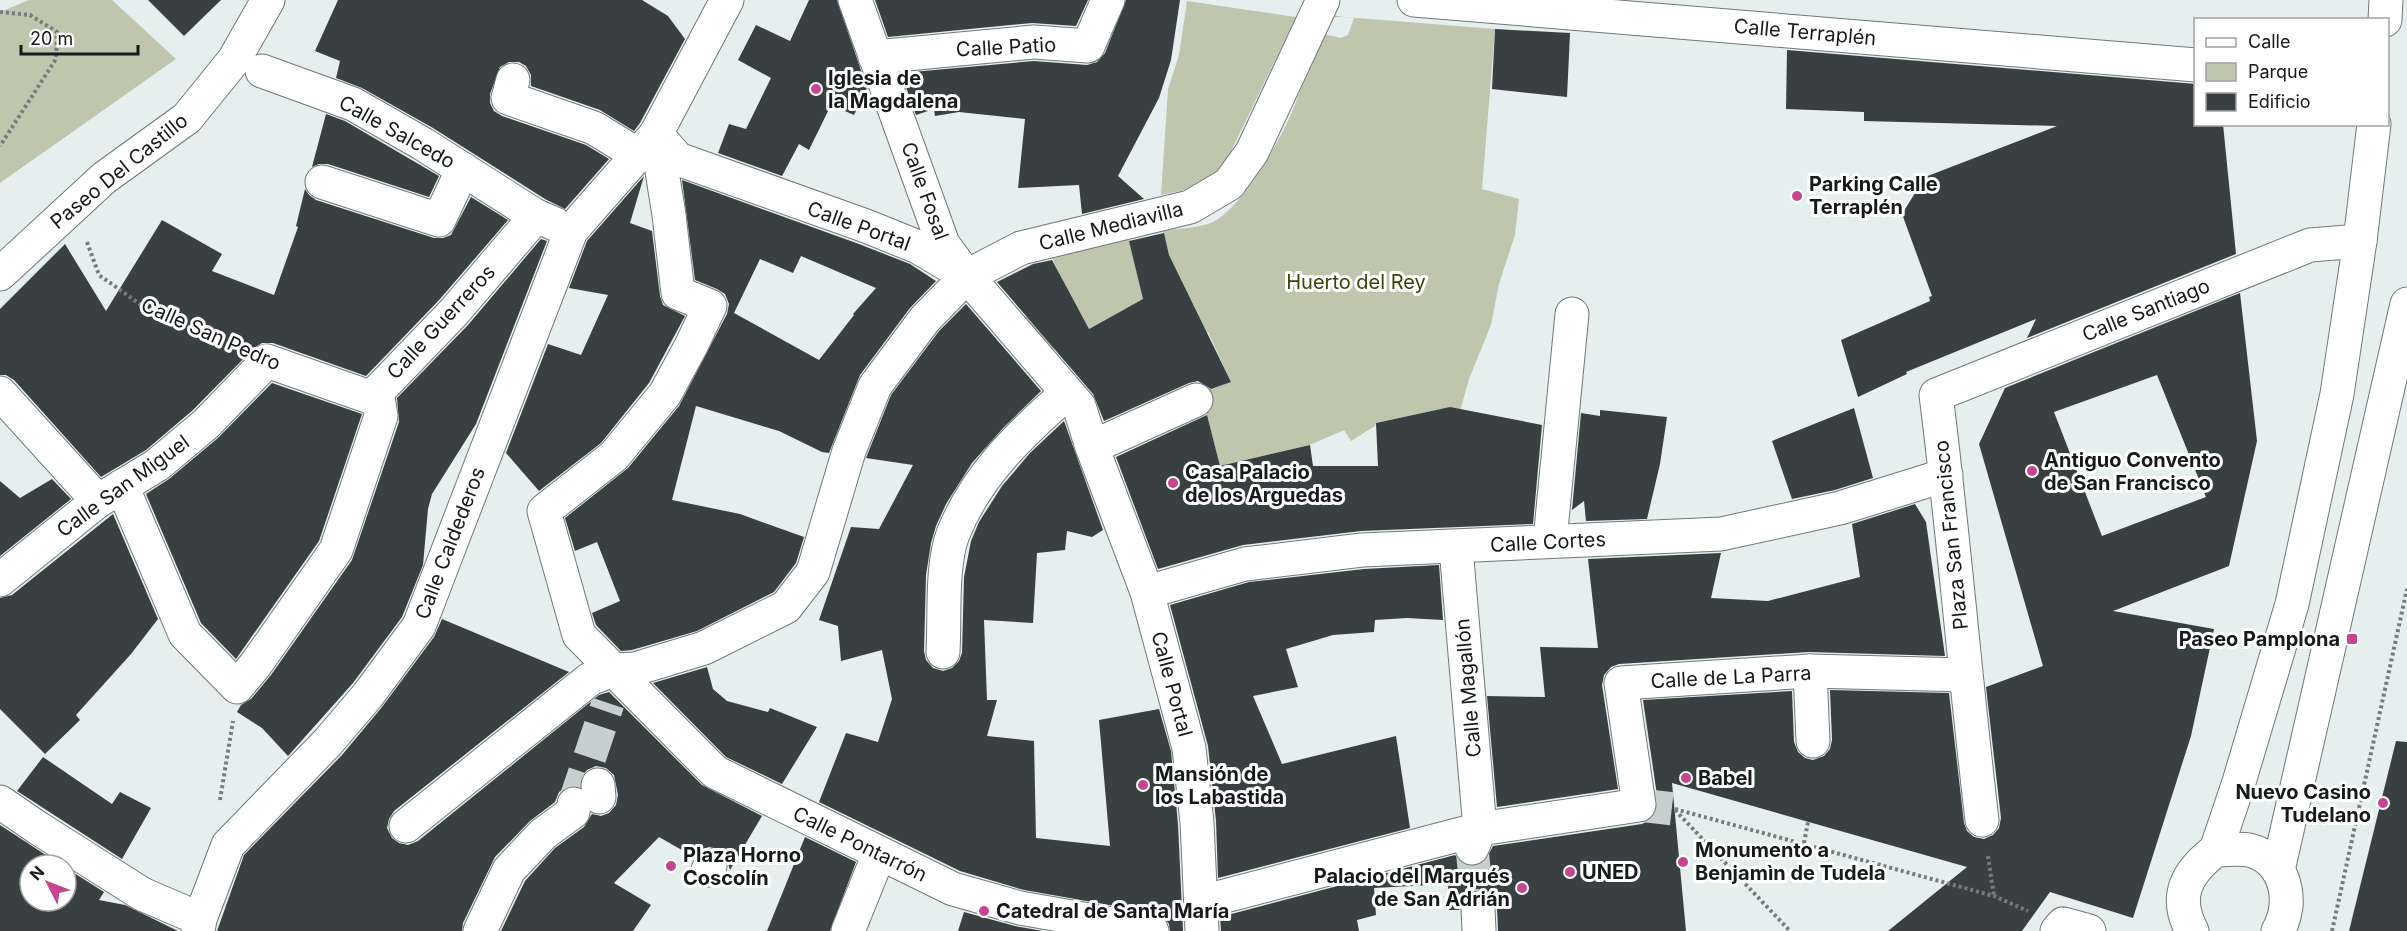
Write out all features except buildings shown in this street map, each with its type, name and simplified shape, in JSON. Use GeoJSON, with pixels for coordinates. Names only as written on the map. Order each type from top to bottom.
{"type":"FeatureCollection","features":[{"type":"Feature","properties":{"kind":"street","name":"Paseo Del Castillo"},"geometry":{"type":"LineString","coordinates":[[0,274],[104,178],[187,118],[234,60],[268,0]]}},
{"type":"Feature","properties":{"kind":"street","name":"Calle Caldederos"},"geometry":{"type":"LineString","coordinates":[[199,925],[228,845],[328,742],[369,695],[419,626],[572,231],[647,145],[726,0]]}},
{"type":"Feature","properties":{"kind":"street","name":"Calle Fosal"},"geometry":{"type":"LineString","coordinates":[[855,0],[943,244],[967,276]]}},
{"type":"Feature","properties":{"kind":"street","name":"Calle Patio"},"geometry":{"type":"LineString","coordinates":[[875,57],[1034,42],[1088,46],[1108,0]]}},
{"type":"Feature","properties":{"kind":"street","name":"Calle Mediavilla"},"geometry":{"type":"LineString","coordinates":[[967,276],[1021,248],[1190,207],[1229,184],[1252,152],[1323,0]]}},
{"type":"Feature","properties":{"kind":"street","name":"Calle Terraplén"},"geometry":{"type":"LineString","coordinates":[[1414,0],[2194,65]]}},
{"type":"Feature","properties":{"kind":"street"},"geometry":{"type":"LineString","coordinates":[[2385,18],[2386,0]]}},
{"type":"Feature","properties":{"kind":"street","name":"Calle Salcedo"},"geometry":{"type":"LineString","coordinates":[[262,71],[353,104],[423,144],[536,216],[572,231]]}},
{"type":"Feature","properties":{"kind":"street"},"geometry":{"type":"LineString","coordinates":[[513,80],[508,98],[647,145]]}},
{"type":"Feature","properties":{"kind":"street"},"geometry":{"type":"LineString","coordinates":[[2191,930],[2183,905],[2185,887],[2191,872],[2216,850],[2239,782],[2292,604],[2337,394],[2360,241],[2374,126]]}},
{"type":"Feature","properties":{"kind":"street","name":"Calle Portal"},"geometry":{"type":"LineString","coordinates":[[647,145],[678,159],[866,226],[918,247],[967,276],[1079,406],[1092,447],[1147,592],[1189,748],[1202,917]]}},
{"type":"Feature","properties":{"kind":"street","name":"Calle Pontarrón"},"geometry":{"type":"LineString","coordinates":[[647,145],[669,215],[678,293],[710,306],[665,394],[614,456],[544,511],[579,635],[715,772],[750,793],[953,889],[1020,908],[1152,931]]}},
{"type":"Feature","properties":{"kind":"street","name":"Calle Salcedo"},"geometry":{"type":"LineString","coordinates":[[322,182],[439,220],[463,170]]}},
{"type":"Feature","properties":{"kind":"street","name":"Calle Guerreros"},"geometry":{"type":"LineString","coordinates":[[110,494],[185,634],[237,687],[256,664],[336,550],[381,416],[377,392],[454,312],[536,216]]}},
{"type":"Feature","properties":{"kind":"street","name":"Calle Santiago"},"geometry":{"type":"LineString","coordinates":[[1936,395],[2310,245],[2360,241]]}},
{"type":"Feature","properties":{"kind":"street"},"geometry":{"type":"LineString","coordinates":[[406,826],[590,679],[613,670],[635,669],[704,648],[786,607],[813,572],[849,451],[875,386],[925,318],[967,276]]}},
{"type":"Feature","properties":{"kind":"street"},"geometry":{"type":"LineString","coordinates":[[2278,870],[2407,304]]}},
{"type":"Feature","properties":{"kind":"street"},"geometry":{"type":"LineString","coordinates":[[1550,540],[1572,314]]}},
{"type":"Feature","properties":{"kind":"street","name":"Calle San Pedro"},"geometry":{"type":"LineString","coordinates":[[267,361],[378,400]]}},
{"type":"Feature","properties":{"kind":"street","name":"Calle San Miguel"},"geometry":{"type":"LineString","coordinates":[[0,580],[110,494],[157,465],[198,431],[267,361]]}},
{"type":"Feature","properties":{"kind":"street"},"geometry":{"type":"LineString","coordinates":[[0,393],[110,494]]}},
{"type":"Feature","properties":{"kind":"street"},"geometry":{"type":"LineString","coordinates":[[943,652],[946,572],[953,535],[978,485],[1018,436],[1067,393]]}},
{"type":"Feature","properties":{"kind":"street","name":"Plaza San Francisco"},"geometry":{"type":"LineString","coordinates":[[1936,395],[1982,820]]}},
{"type":"Feature","properties":{"kind":"street"},"geometry":{"type":"LineString","coordinates":[[1092,447],[1196,399]]}},
{"type":"Feature","properties":{"kind":"street","name":"Calle Cortes"},"geometry":{"type":"LineString","coordinates":[[1147,592],[1245,564],[1362,550],[1456,548],[1550,540],[1721,534],[1840,508],[1946,475]]}},
{"type":"Feature","properties":{"kind":"street","name":"Calle Magallón"},"geometry":{"type":"LineString","coordinates":[[1456,548],[1476,839]]}},
{"type":"Feature","properties":{"kind":"street"},"geometry":{"type":"LineString","coordinates":[[608,702],[613,670]]}},
{"type":"Feature","properties":{"kind":"street"},"geometry":{"type":"LineString","coordinates":[[1810,671],[1813,741]]}},
{"type":"Feature","properties":{"kind":"street","name":"Calle de La Parra"},"geometry":{"type":"LineString","coordinates":[[1476,839],[1639,805],[1621,683],[1810,671],[1965,675]]}},
{"type":"Feature","properties":{"kind":"street"},"geometry":{"type":"LineString","coordinates":[[480,931],[509,870],[543,834],[573,812],[590,795]]}},
{"type":"Feature","properties":{"kind":"street"},"geometry":{"type":"LineString","coordinates":[[0,802],[142,894],[199,925]]}},
{"type":"Feature","properties":{"kind":"street"},"geometry":{"type":"LineString","coordinates":[[1202,917],[1476,839]]}},
{"type":"Feature","properties":{"kind":"street"},"geometry":{"type":"LineString","coordinates":[[2216,850],[2249,850],[2265,858],[2278,870],[2288,895],[2287,913],[2278,931]]}},
{"type":"Feature","properties":{"kind":"street"},"geometry":{"type":"LineString","coordinates":[[848,931],[879,854]]}},
{"type":"Feature","properties":{"kind":"path"},"geometry":{"type":"LineString","coordinates":[[0,12],[30,15],[57,32],[56,60],[0,147]]}},
{"type":"Feature","properties":{"kind":"path","name":"Calle San Pedro"},"geometry":{"type":"LineString","coordinates":[[85,235],[99,275],[148,310],[267,361]]}},
{"type":"Feature","properties":{"kind":"path"},"geometry":{"type":"LineString","coordinates":[[2332,931],[2407,589]]}},
{"type":"Feature","properties":{"kind":"path"},"geometry":{"type":"LineString","coordinates":[[1790,931],[1674,809],[1994,896],[2069,929]]}},
{"type":"Feature","properties":{"kind":"path"},"geometry":{"type":"LineString","coordinates":[[1804,843],[1808,822]]}},
{"type":"Feature","properties":{"kind":"green space"},"geometry":{"type":"Polygon","coordinates":[[[29,0],[112,0],[176,59],[0,183],[0,12],[29,0]]]}},
{"type":"Feature","properties":{"kind":"green space"},"geometry":{"type":"Polygon","coordinates":[[[1187,1],[1296,17],[1222,170],[1210,185],[1161,195],[1168,89],[1179,55],[1187,1]]]}},
{"type":"Feature","properties":{"kind":"green space","name":"Huerto del Rey"},"geometry":{"type":"Polygon","coordinates":[[[1334,16],[1324,34],[1341,38],[1348,35],[1354,18],[1338,16],[1495,29],[1482,189],[1519,199],[1515,235],[1499,284],[1491,325],[1469,379],[1459,415],[1441,409],[1376,423],[1375,426],[1351,441],[1344,430],[1310,445],[1258,457],[1221,470],[1204,404],[1210,401],[1185,341],[1206,331],[1191,300],[1123,310],[1046,353],[1022,318],[1069,294],[1051,256],[1164,231],[1196,227],[1220,218],[1245,192],[1268,158],[1297,100],[1314,49],[1334,16]],[[1163,232],[1129,239],[1145,306],[1181,301],[1163,232]],[[1208,332],[1187,341],[1207,390],[1231,382],[1208,332]]]}},
{"type":"Feature","properties":{"kind":"tunnel"},"geometry":{"type":"LineString","coordinates":[[574,804],[608,703]]}},
{"type":"Feature","properties":{"kind":"tunnel"},"geometry":{"type":"LineString","coordinates":[[1639,805],[1674,809]]}},
{"type":"Feature","properties":{"kind":"tunnel"},"geometry":{"type":"LineString","coordinates":[[1472,848],[1478,908]]}},
{"type":"Feature","properties":{"kind":"place","name":"Iglesia de la Magdalena"},"geometry":{"type":"Point","coordinates":[816,89]}},
{"type":"Feature","properties":{"kind":"place","name":"Parking Calle Terraplén"},"geometry":{"type":"Point","coordinates":[1797,196]}},
{"type":"Feature","properties":{"kind":"place","name":"Antiguo Convento de San Francisco"},"geometry":{"type":"Point","coordinates":[2032,471]}},
{"type":"Feature","properties":{"kind":"place","name":"Casa Palacio de los Arguedas"},"geometry":{"type":"Point","coordinates":[1173,483]}},
{"type":"Feature","properties":{"kind":"place","name":"Paseo Pamplona"},"geometry":{"type":"Point","coordinates":[2352,639]}},
{"type":"Feature","properties":{"kind":"place","name":"Babel"},"geometry":{"type":"Point","coordinates":[1686,778]}},
{"type":"Feature","properties":{"kind":"place","name":"Mansión de los Labastida"},"geometry":{"type":"Point","coordinates":[1143,785]}},
{"type":"Feature","properties":{"kind":"place","name":"Nuevo Casino Tudelano"},"geometry":{"type":"Point","coordinates":[2383,803]}},
{"type":"Feature","properties":{"kind":"place","name":"Monumento a Benjamìn de Tudela"},"geometry":{"type":"Point","coordinates":[1683,862]}},
{"type":"Feature","properties":{"kind":"place","name":"Plaza Horno Coscolín"},"geometry":{"type":"Point","coordinates":[671,866]}},
{"type":"Feature","properties":{"kind":"place","name":"UNED"},"geometry":{"type":"Point","coordinates":[1570,872]}},
{"type":"Feature","properties":{"kind":"place","name":"Palacio del Marqués de San Adrián"},"geometry":{"type":"Point","coordinates":[1522,888]}},
{"type":"Feature","properties":{"kind":"place","name":"Catedral de Santa María"},"geometry":{"type":"Point","coordinates":[984,911]}}]}
